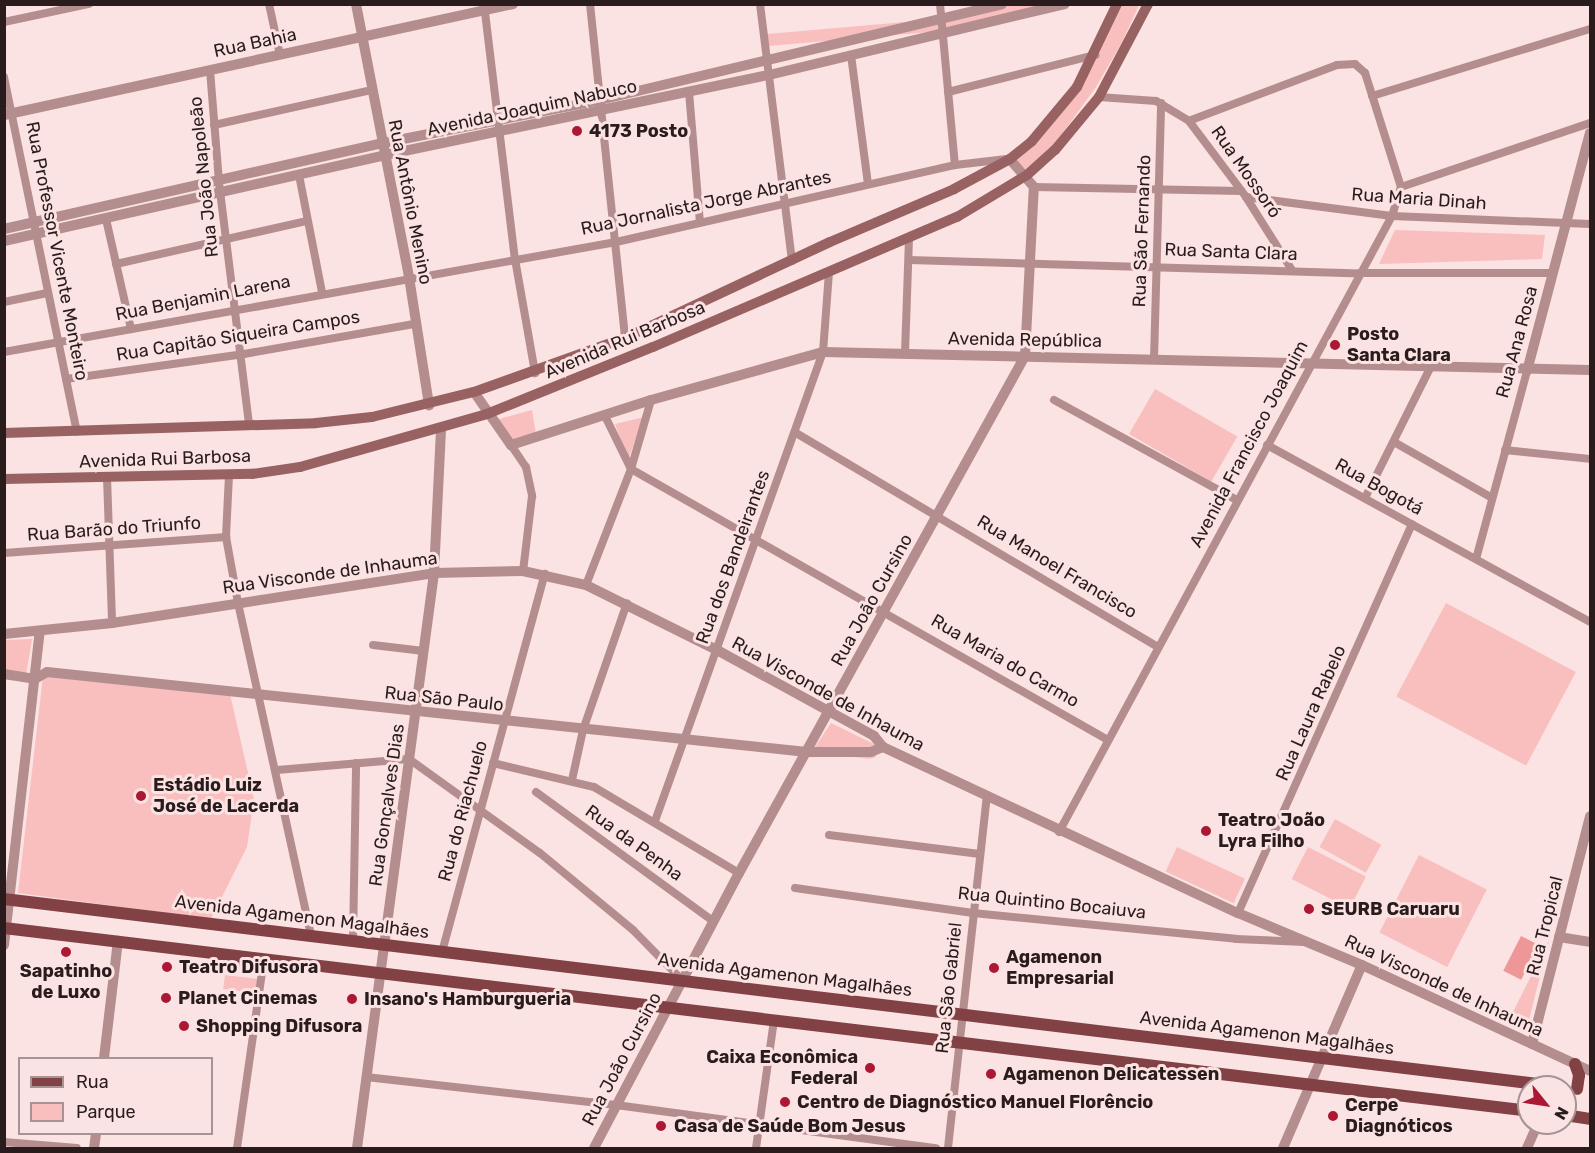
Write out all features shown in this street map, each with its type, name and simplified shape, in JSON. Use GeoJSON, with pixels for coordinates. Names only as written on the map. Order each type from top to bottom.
{"type":"FeatureCollection","features":[{"type":"Feature","properties":{"kind":"main road","name":"Avenida Rui Barbosa"},"geometry":{"type":"LineString","coordinates":[[4,434],[249,423],[316,423],[429,405],[535,373],[625,338],[954,189],[1010,159],[1053,117],[1095,55],[1118,4]]}},
{"type":"Feature","properties":{"kind":"main road","name":"Avenida Rui Barbosa"},"geometry":{"type":"LineString","coordinates":[[4,479],[229,475],[300,467],[487,414],[909,239],[998,195],[1028,175],[1055,150],[1099,97],[1148,4]]}},
{"type":"Feature","properties":{"kind":"main road","name":"Avenida Agamenon Magalhães"},"geometry":{"type":"LineString","coordinates":[[8,900],[311,934],[353,942],[1517,1082]]}},
{"type":"Feature","properties":{"kind":"main road"},"geometry":{"type":"LineString","coordinates":[[6,928],[260,958],[379,975],[667,1007],[1517,1110]]}},
{"type":"Feature","properties":{"kind":"main road"},"geometry":{"type":"LineString","coordinates":[[1575,1064],[1579,1075],[1577,1076]]}},
{"type":"Feature","properties":{"kind":"street"},"geometry":{"type":"LineString","coordinates":[[4,22],[89,4]]}},
{"type":"Feature","properties":{"kind":"street"},"geometry":{"type":"LineString","coordinates":[[269,4],[280,55]]}},
{"type":"Feature","properties":{"kind":"street","name":"Rua Antônio Menino"},"geometry":{"type":"LineString","coordinates":[[356,4],[409,277],[429,405]]}},
{"type":"Feature","properties":{"kind":"street","name":"Rua Bahia"},"geometry":{"type":"LineString","coordinates":[[9,114],[484,8],[513,4]]}},
{"type":"Feature","properties":{"kind":"street"},"geometry":{"type":"LineString","coordinates":[[590,4],[625,338]]}},
{"type":"Feature","properties":{"kind":"street"},"geometry":{"type":"LineString","coordinates":[[760,4],[792,261]]}},
{"type":"Feature","properties":{"kind":"street"},"geometry":{"type":"LineString","coordinates":[[940,4],[954,165]]}},
{"type":"Feature","properties":{"kind":"street","name":"Avenida Joaquim Nabuco"},"geometry":{"type":"LineString","coordinates":[[4,229],[299,175],[499,128],[600,100],[767,59],[1002,4]]}},
{"type":"Feature","properties":{"kind":"street","name":"Avenida Joaquim Nabuco"},"geometry":{"type":"LineString","coordinates":[[4,241],[106,219],[383,143],[601,112],[769,75],[1065,4]]}},
{"type":"Feature","properties":{"kind":"street"},"geometry":{"type":"LineString","coordinates":[[484,8],[514,259],[535,373]]}},
{"type":"Feature","properties":{"kind":"street"},"geometry":{"type":"LineString","coordinates":[[1372,96],[1590,28]]}},
{"type":"Feature","properties":{"kind":"street"},"geometry":{"type":"LineString","coordinates":[[851,55],[868,184]]}},
{"type":"Feature","properties":{"kind":"street"},"geometry":{"type":"LineString","coordinates":[[948,92],[1095,55]]}},
{"type":"Feature","properties":{"kind":"street"},"geometry":{"type":"LineString","coordinates":[[1189,121],[1337,65],[1355,64],[1365,74],[1401,187],[1590,123]]}},
{"type":"Feature","properties":{"kind":"street","name":"Rua João Napoleão"},"geometry":{"type":"LineString","coordinates":[[210,70],[220,188],[243,354],[249,423]]}},
{"type":"Feature","properties":{"kind":"street","name":"Rua Professor Vicente Monteiro"},"geometry":{"type":"LineString","coordinates":[[4,77],[9,114],[77,432]]}},
{"type":"Feature","properties":{"kind":"street"},"geometry":{"type":"LineString","coordinates":[[214,125],[372,90]]}},
{"type":"Feature","properties":{"kind":"street"},"geometry":{"type":"LineString","coordinates":[[689,92],[700,223]]}},
{"type":"Feature","properties":{"kind":"street","name":"Rua Mossoró"},"geometry":{"type":"LineString","coordinates":[[1099,97],[1136,97],[1161,104],[1189,121],[1244,194],[1292,270]]}},
{"type":"Feature","properties":{"kind":"street","name":"Rua São Fernando"},"geometry":{"type":"LineString","coordinates":[[1154,359],[1161,187],[1161,104]]}},
{"type":"Feature","properties":{"kind":"street","name":"Rua Ana Rosa"},"geometry":{"type":"LineString","coordinates":[[1476,559],[1590,133]]}},
{"type":"Feature","properties":{"kind":"street"},"geometry":{"type":"LineString","coordinates":[[1010,159],[1028,175]]}},
{"type":"Feature","properties":{"kind":"street","name":"Rua Jornalista Jorge Abrantes"},"geometry":{"type":"LineString","coordinates":[[409,277],[616,242],[954,165],[1010,159]]}},
{"type":"Feature","properties":{"kind":"street"},"geometry":{"type":"LineString","coordinates":[[299,175],[321,292]]}},
{"type":"Feature","properties":{"kind":"street","name":"Rua João Cursino"},"geometry":{"type":"LineString","coordinates":[[594,1149],[738,873],[885,612],[1025,356],[1034,187],[1028,175]]}},
{"type":"Feature","properties":{"kind":"street","name":"Rua Maria Dinah"},"geometry":{"type":"LineString","coordinates":[[1034,187],[1161,187],[1244,194],[1392,216],[1590,224]]}},
{"type":"Feature","properties":{"kind":"street","name":"Avenida Francisco Joaquim"},"geometry":{"type":"LineString","coordinates":[[1059,832],[1392,216],[1401,187]]}},
{"type":"Feature","properties":{"kind":"street"},"geometry":{"type":"LineString","coordinates":[[106,219],[131,329]]}},
{"type":"Feature","properties":{"kind":"street"},"geometry":{"type":"LineString","coordinates":[[116,264],[308,221]]}},
{"type":"Feature","properties":{"kind":"street"},"geometry":{"type":"LineString","coordinates":[[905,353],[909,239]]}},
{"type":"Feature","properties":{"kind":"street","name":"Rua Santa Clara"},"geometry":{"type":"LineString","coordinates":[[909,260],[1030,261],[1360,273],[1552,273]]}},
{"type":"Feature","properties":{"kind":"street","name":"Rua dos Bandeirantes"},"geometry":{"type":"LineString","coordinates":[[655,821],[682,739],[717,650],[823,352],[829,301],[829,272]]}},
{"type":"Feature","properties":{"kind":"street","name":"Rua Benjamin Larena"},"geometry":{"type":"LineString","coordinates":[[4,352],[409,277]]}},
{"type":"Feature","properties":{"kind":"street"},"geometry":{"type":"LineString","coordinates":[[4,302],[47,292]]}},
{"type":"Feature","properties":{"kind":"street","name":"Rua Capitão Siqueira Campos"},"geometry":{"type":"LineString","coordinates":[[66,379],[243,354],[415,324]]}},
{"type":"Feature","properties":{"kind":"street","name":"Avenida República"},"geometry":{"type":"LineString","coordinates":[[511,445],[651,400],[823,352],[1311,363],[1527,371],[1590,370]]}},
{"type":"Feature","properties":{"kind":"street"},"geometry":{"type":"LineString","coordinates":[[1365,498],[1430,368]]}},
{"type":"Feature","properties":{"kind":"street"},"geometry":{"type":"LineString","coordinates":[[474,392],[487,414],[511,445],[530,480],[523,571]]}},
{"type":"Feature","properties":{"kind":"street"},"geometry":{"type":"LineString","coordinates":[[586,585],[631,469],[651,400]]}},
{"type":"Feature","properties":{"kind":"street"},"geometry":{"type":"LineString","coordinates":[[1054,400],[1237,500]]}},
{"type":"Feature","properties":{"kind":"street"},"geometry":{"type":"LineString","coordinates":[[605,416],[631,469]]}},
{"type":"Feature","properties":{"kind":"street","name":"Rua Gonçalves Dias"},"geometry":{"type":"LineString","coordinates":[[357,1149],[434,573],[441,428]]}},
{"type":"Feature","properties":{"kind":"street","name":"Rua Manoel Francisco"},"geometry":{"type":"LineString","coordinates":[[796,433],[1158,647]]}},
{"type":"Feature","properties":{"kind":"street"},"geometry":{"type":"LineString","coordinates":[[1394,442],[1492,498]]}},
{"type":"Feature","properties":{"kind":"street","name":"Rua Bogotá"},"geometry":{"type":"LineString","coordinates":[[1267,445],[1590,622]]}},
{"type":"Feature","properties":{"kind":"street"},"geometry":{"type":"LineString","coordinates":[[1505,450],[1590,459]]}},
{"type":"Feature","properties":{"kind":"street","name":"Rua Maria do Carmo"},"geometry":{"type":"LineString","coordinates":[[631,469],[1108,740]]}},
{"type":"Feature","properties":{"kind":"street"},"geometry":{"type":"LineString","coordinates":[[229,475],[226,537],[257,697],[277,770],[311,934]]}},
{"type":"Feature","properties":{"kind":"street"},"geometry":{"type":"LineString","coordinates":[[106,477],[112,623]]}},
{"type":"Feature","properties":{"kind":"street","name":"Rua Laura Rabelo"},"geometry":{"type":"LineString","coordinates":[[1238,913],[1412,524]]}},
{"type":"Feature","properties":{"kind":"street","name":"Rua Barão do Triunfo"},"geometry":{"type":"LineString","coordinates":[[4,553],[226,537]]}},
{"type":"Feature","properties":{"kind":"street","name":"Rua Visconde de Inhauma"},"geometry":{"type":"LineString","coordinates":[[4,634],[112,623],[434,573],[523,571],[545,574],[586,585],[627,603],[829,711],[874,736],[883,747],[1059,832],[1238,913],[1362,965],[1590,1071]]}},
{"type":"Feature","properties":{"kind":"street","name":"Rua do Riachuelo"},"geometry":{"type":"LineString","coordinates":[[442,952],[545,574]]}},
{"type":"Feature","properties":{"kind":"street"},"geometry":{"type":"LineString","coordinates":[[572,780],[583,730],[627,603]]}},
{"type":"Feature","properties":{"kind":"street"},"geometry":{"type":"LineString","coordinates":[[1590,616],[1590,622]]}},
{"type":"Feature","properties":{"kind":"street"},"geometry":{"type":"LineString","coordinates":[[4,945],[40,631]]}},
{"type":"Feature","properties":{"kind":"street"},"geometry":{"type":"LineString","coordinates":[[373,645],[424,651]]}},
{"type":"Feature","properties":{"kind":"street","name":"Rua São Paulo"},"geometry":{"type":"LineString","coordinates":[[4,674],[35,679],[47,672],[257,697],[807,752],[872,752],[883,747]]}},
{"type":"Feature","properties":{"kind":"street"},"geometry":{"type":"LineString","coordinates":[[277,770],[409,759],[517,835],[633,930],[682,980]]}},
{"type":"Feature","properties":{"kind":"street"},"geometry":{"type":"LineString","coordinates":[[353,942],[356,763]]}},
{"type":"Feature","properties":{"kind":"street"},"geometry":{"type":"LineString","coordinates":[[493,763],[572,780],[612,796],[738,873]]}},
{"type":"Feature","properties":{"kind":"street","name":"Rua da Penha"},"geometry":{"type":"LineString","coordinates":[[537,792],[713,921]]}},
{"type":"Feature","properties":{"kind":"street","name":"Rua São Gabriel"},"geometry":{"type":"LineString","coordinates":[[948,1149],[987,796]]}},
{"type":"Feature","properties":{"kind":"street","name":"Rua Tropical"},"geometry":{"type":"LineString","coordinates":[[1532,1044],[1590,816]]}},
{"type":"Feature","properties":{"kind":"street"},"geometry":{"type":"LineString","coordinates":[[829,835],[980,854]]}},
{"type":"Feature","properties":{"kind":"street","name":"Rua Quintino Bocaiuva"},"geometry":{"type":"LineString","coordinates":[[795,888],[973,913],[1236,939],[1306,942]]}},
{"type":"Feature","properties":{"kind":"street"},"geometry":{"type":"LineString","coordinates":[[1559,937],[1590,942]]}},
{"type":"Feature","properties":{"kind":"street"},"geometry":{"type":"LineString","coordinates":[[104,1057],[118,941]]}},
{"type":"Feature","properties":{"kind":"street"},"geometry":{"type":"LineString","coordinates":[[237,1149],[260,958]]}},
{"type":"Feature","properties":{"kind":"street"},"geometry":{"type":"LineString","coordinates":[[1283,1149],[1362,965]]}},
{"type":"Feature","properties":{"kind":"street"},"geometry":{"type":"LineString","coordinates":[[756,1149],[774,1020]]}},
{"type":"Feature","properties":{"kind":"street"},"geometry":{"type":"LineString","coordinates":[[366,1077],[616,1106],[936,1149]]}},
{"type":"Feature","properties":{"kind":"street"},"geometry":{"type":"LineString","coordinates":[[1527,1149],[1533,1135]]}},
{"type":"Feature","properties":{"kind":"street"},"geometry":{"type":"LineString","coordinates":[[4,1142],[77,1149]]}},
{"type":"Feature","properties":{"kind":"green space"},"geometry":{"type":"Polygon","coordinates":[[[1010,5],[1056,5],[944,30],[943,20],[1010,5]]]}},
{"type":"Feature","properties":{"kind":"green space"},"geometry":{"type":"Polygon","coordinates":[[[1121,5],[1139,5],[1122,42],[1096,87],[1056,142],[1027,171],[1015,158],[1047,129],[1121,5]]]}},
{"type":"Feature","properties":{"kind":"green space"},"geometry":{"type":"Polygon","coordinates":[[[940,19],[941,31],[766,46],[765,34],[940,19]]]}},
{"type":"Feature","properties":{"kind":"green space"},"geometry":{"type":"Polygon","coordinates":[[[1395,230],[1545,235],[1542,259],[1379,264],[1395,230]]]}},
{"type":"Feature","properties":{"kind":"green space"},"geometry":{"type":"Polygon","coordinates":[[[1155,389],[1237,436],[1211,482],[1129,434],[1155,389]]]}},
{"type":"Feature","properties":{"kind":"green space"},"geometry":{"type":"Polygon","coordinates":[[[532,410],[536,434],[513,440],[492,421],[532,410]]]}},
{"type":"Feature","properties":{"kind":"green space"},"geometry":{"type":"Polygon","coordinates":[[[644,417],[628,460],[615,424],[644,417]]]}},
{"type":"Feature","properties":{"kind":"green space"},"geometry":{"type":"Polygon","coordinates":[[[1446,603],[1576,672],[1526,766],[1396,697],[1446,603]]]}},
{"type":"Feature","properties":{"kind":"green space"},"geometry":{"type":"Polygon","coordinates":[[[32,639],[26,675],[5,671],[4,640],[32,639]]]}},
{"type":"Feature","properties":{"kind":"green space","name":"Estádio Luiz José de Lacerda"},"geometry":{"type":"Polygon","coordinates":[[[43,676],[230,694],[254,799],[247,847],[211,919],[18,893],[43,676]]]}},
{"type":"Feature","properties":{"kind":"green space"},"geometry":{"type":"Polygon","coordinates":[[[831,723],[874,744],[876,757],[869,759],[823,753],[815,747],[831,723]]]}},
{"type":"Feature","properties":{"kind":"green space"},"geometry":{"type":"Polygon","coordinates":[[[1335,819],[1381,845],[1366,873],[1319,847],[1335,819]]]}},
{"type":"Feature","properties":{"kind":"green space"},"geometry":{"type":"Polygon","coordinates":[[[1177,847],[1245,879],[1234,903],[1166,871],[1177,847]]]}},
{"type":"Feature","properties":{"kind":"green space"},"geometry":{"type":"Polygon","coordinates":[[[1308,847],[1366,877],[1350,909],[1292,879],[1308,847]]]}},
{"type":"Feature","properties":{"kind":"green space"},"geometry":{"type":"Polygon","coordinates":[[[1419,855],[1487,890],[1447,967],[1380,933],[1419,855]]]}},
{"type":"Feature","properties":{"kind":"green space"},"geometry":{"type":"Polygon","coordinates":[[[1549,940],[1527,1028],[1509,1020],[1549,940]]]}},
{"type":"Feature","properties":{"kind":"green space"},"geometry":{"type":"Polygon","coordinates":[[[225,975],[258,979],[256,993],[223,989],[225,975]]]}},
{"type":"Feature","properties":{"kind":"shaded area"},"geometry":{"type":"Polygon","coordinates":[[[1521,936],[1539,945],[1521,980],[1503,971],[1521,936]]]}},
{"type":"Feature","properties":{"kind":"place","name":"4173 Posto"},"geometry":{"type":"Point","coordinates":[577,131]}},
{"type":"Feature","properties":{"kind":"place","name":"Posto Santa Clara"},"geometry":{"type":"Point","coordinates":[1335,345]}},
{"type":"Feature","properties":{"kind":"place","name":"Estádio Luiz José de Lacerda"},"geometry":{"type":"Point","coordinates":[141,796]}},
{"type":"Feature","properties":{"kind":"place","name":"Teatro João Lyra Filho"},"geometry":{"type":"Point","coordinates":[1206,831]}},
{"type":"Feature","properties":{"kind":"place","name":"SEURB Caruaru"},"geometry":{"type":"Point","coordinates":[1309,909]}},
{"type":"Feature","properties":{"kind":"place","name":"Sapatinho de Luxo"},"geometry":{"type":"Point","coordinates":[66,952]}},
{"type":"Feature","properties":{"kind":"place","name":"Teatro Difusora"},"geometry":{"type":"Point","coordinates":[167,967]}},
{"type":"Feature","properties":{"kind":"place","name":"Agamenon Empresarial"},"geometry":{"type":"Point","coordinates":[994,968]}},
{"type":"Feature","properties":{"kind":"place","name":"Planet Cinemas"},"geometry":{"type":"Point","coordinates":[166,998]}},
{"type":"Feature","properties":{"kind":"place","name":"Insano's Hamburgueria"},"geometry":{"type":"Point","coordinates":[352,999]}},
{"type":"Feature","properties":{"kind":"place","name":"Shopping Difusora"},"geometry":{"type":"Point","coordinates":[184,1026]}},
{"type":"Feature","properties":{"kind":"place","name":"Caixa Econômica Federal"},"geometry":{"type":"Point","coordinates":[870,1068]}},
{"type":"Feature","properties":{"kind":"place","name":"Agamenon Delicatessen"},"geometry":{"type":"Point","coordinates":[991,1074]}},
{"type":"Feature","properties":{"kind":"place","name":"Centro de Diagnóstico Manuel Florêncio"},"geometry":{"type":"Point","coordinates":[785,1102]}},
{"type":"Feature","properties":{"kind":"place","name":"Cerpe Diagnóticos"},"geometry":{"type":"Point","coordinates":[1333,1116]}},
{"type":"Feature","properties":{"kind":"place","name":"Casa de Saúde Bom Jesus"},"geometry":{"type":"Point","coordinates":[661,1126]}}]}
